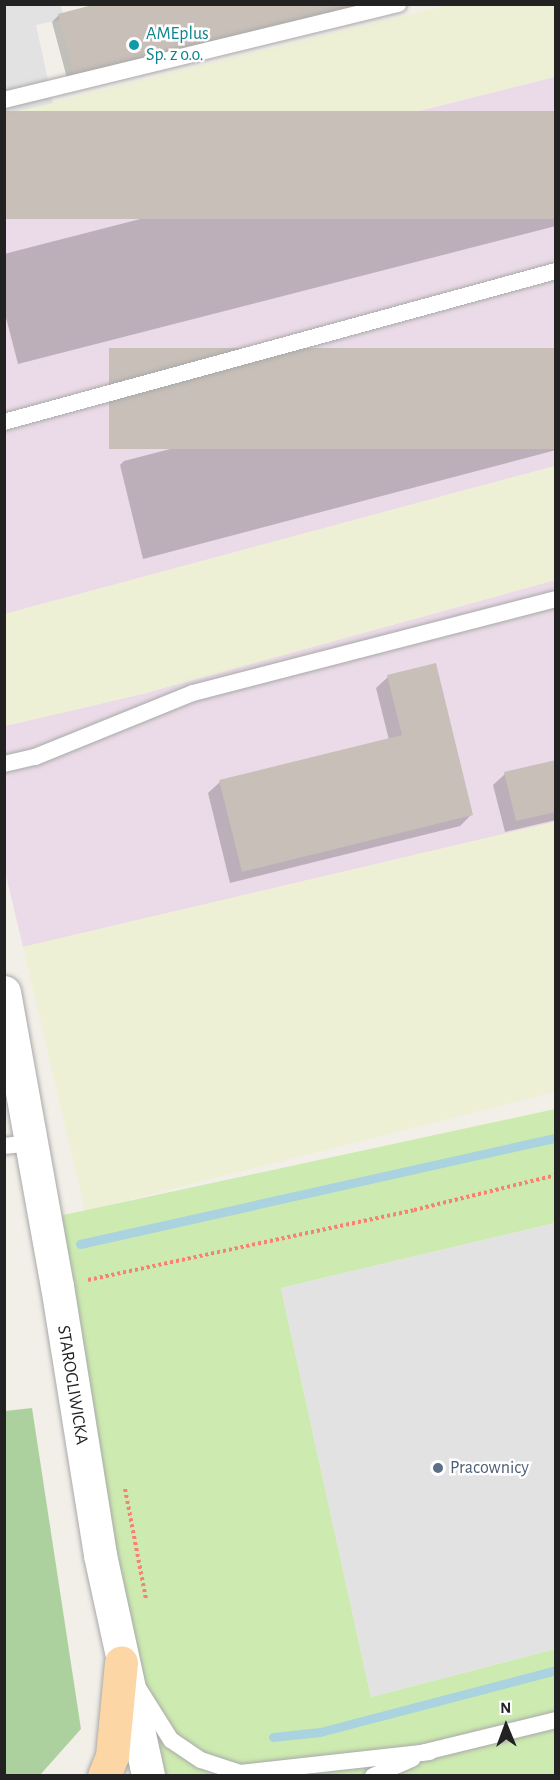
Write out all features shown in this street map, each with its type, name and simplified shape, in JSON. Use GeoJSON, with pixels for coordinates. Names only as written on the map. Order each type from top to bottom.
{"type":"FeatureCollection","features":[{"type":"Feature","properties":{"kind":"main road"},"geometry":{"type":"LineString","coordinates":[[104,1776],[112,1756],[121,1662]]}},
{"type":"Feature","properties":{"kind":"street","name":"STAROGLIWICKA"},"geometry":{"type":"LineString","coordinates":[[4,992],[18,1145],[57,1286],[80,1441],[121,1662],[148,1776]]}},
{"type":"Feature","properties":{"kind":"lane"},"geometry":{"type":"LineString","coordinates":[[4,100],[399,4]]}},
{"type":"Feature","properties":{"kind":"lane"},"geometry":{"type":"LineString","coordinates":[[4,422],[555,271]]}},
{"type":"Feature","properties":{"kind":"lane"},"geometry":{"type":"LineString","coordinates":[[4,764],[35,757],[193,693],[555,599]]}},
{"type":"Feature","properties":{"kind":"lane"},"geometry":{"type":"LineString","coordinates":[[121,1662],[171,1740],[201,1760],[240,1773],[430,1752]]}},
{"type":"Feature","properties":{"kind":"lane"},"geometry":{"type":"LineString","coordinates":[[302,1776],[430,1752],[555,1720]]}},
{"type":"Feature","properties":{"kind":"lane"},"geometry":{"type":"LineString","coordinates":[[373,1776],[430,1752]]}},
{"type":"Feature","properties":{"kind":"path"},"geometry":{"type":"LineString","coordinates":[[57,1286],[414,1210],[555,1175]]}},
{"type":"Feature","properties":{"kind":"path"},"geometry":{"type":"LineString","coordinates":[[123,1476],[147,1603]]}},
{"type":"Feature","properties":{"kind":"shaded area"},"geometry":{"type":"Polygon","coordinates":[[[4,5],[61,5],[64,19],[36,25],[53,103],[5,114],[4,5]]]}},
{"type":"Feature","properties":{"kind":"shaded area"},"geometry":{"type":"Polygon","coordinates":[[[555,75],[555,466],[5,614],[4,211],[555,75]]]}},
{"type":"Feature","properties":{"kind":"shaded area"},"geometry":{"type":"Polygon","coordinates":[[[555,580],[555,822],[23,947],[5,871],[4,726],[142,694],[555,580]]]}},
{"type":"Feature","properties":{"kind":"shaded area","name":"Pracownicy"},"geometry":{"type":"Polygon","coordinates":[[[555,1223],[555,1649],[371,1697],[281,1288],[555,1223]]]}},
{"type":"Feature","properties":{"kind":"green space"},"geometry":{"type":"Polygon","coordinates":[[[449,5],[555,5],[555,77],[5,215],[4,114],[449,5]]]}},
{"type":"Feature","properties":{"kind":"green space"},"geometry":{"type":"Polygon","coordinates":[[[555,466],[555,580],[142,694],[5,726],[5,614],[555,466]]]}},
{"type":"Feature","properties":{"kind":"green space"},"geometry":{"type":"Polygon","coordinates":[[[555,822],[555,1092],[85,1211],[23,947],[555,822]]]}},
{"type":"Feature","properties":{"kind":"green space"},"geometry":{"type":"Polygon","coordinates":[[[555,1109],[555,1223],[281,1288],[371,1697],[555,1649],[555,1775],[148,1775],[45,1219],[555,1109]]]}},
{"type":"Feature","properties":{"kind":"green space"},"geometry":{"type":"Polygon","coordinates":[[[32,1408],[81,1729],[40,1775],[5,1775],[5,1411],[32,1408]]]}},
{"type":"Feature","properties":{"kind":"building","name":"AMEplus Sp. z o.o."},"geometry":{"type":"Polygon","coordinates":[[[96,4],[360,5],[75,76],[58,14],[96,4]]]}},
{"type":"Feature","properties":{"kind":"building"},"geometry":{"type":"Polygon","coordinates":[[[4,111],[556,111],[556,219],[4,219],[4,111]]]}},
{"type":"Feature","properties":{"kind":"building"},"geometry":{"type":"Polygon","coordinates":[[[109,348],[556,348],[556,449],[109,449],[109,348]]]}},
{"type":"Feature","properties":{"kind":"building"},"geometry":{"type":"Polygon","coordinates":[[[436,663],[473,815],[242,872],[219,780],[402,735],[387,675],[436,663]]]}},
{"type":"Feature","properties":{"kind":"building"},"geometry":{"type":"Polygon","coordinates":[[[556,760],[556,812],[516,821],[504,772],[556,760]]]}},
{"type":"Feature","properties":{"kind":"waterway"},"geometry":{"type":"LineString","coordinates":[[80,1244],[556,1138]]}},
{"type":"Feature","properties":{"kind":"waterway"},"geometry":{"type":"LineString","coordinates":[[273,1737],[320,1732],[556,1670]]}},
{"type":"Feature","properties":{"kind":"place","name":"AMEplus Sp. z o.o."},"geometry":{"type":"Point","coordinates":[134,45]}},
{"type":"Feature","properties":{"kind":"place","name":"Pracownicy"},"geometry":{"type":"Point","coordinates":[438,1468]}}]}
